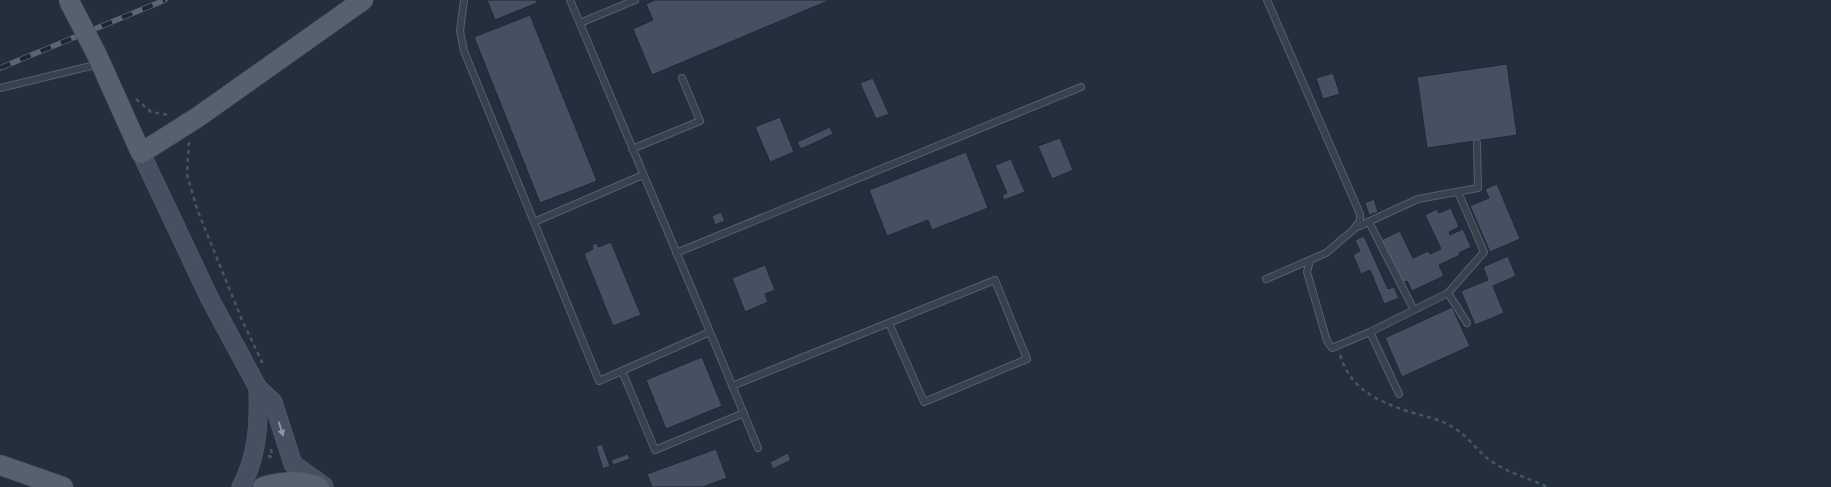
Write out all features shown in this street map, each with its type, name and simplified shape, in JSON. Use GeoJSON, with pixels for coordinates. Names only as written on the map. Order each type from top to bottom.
{"type":"FeatureCollection","features":[{"type":"Feature","properties":{"kind":"main road"},"geometry":{"type":"LineString","coordinates":[[69,0],[99,59],[210,299],[258,388],[273,402],[293,464],[325,487]]}},
{"type":"Feature","properties":{"kind":"main road"},"geometry":{"type":"LineString","coordinates":[[141,153],[198,117],[363,0]]}},
{"type":"Feature","properties":{"kind":"main road"},"geometry":{"type":"LineString","coordinates":[[241,487],[255,453],[259,421],[258,388]]}},
{"type":"Feature","properties":{"kind":"main road"},"geometry":{"type":"LineString","coordinates":[[0,464],[63,487]]}},
{"type":"Feature","properties":{"kind":"main road"},"geometry":{"type":"LineString","coordinates":[[263,487],[290,482],[311,484],[319,487]]}},
{"type":"Feature","properties":{"kind":"lane"},"geometry":{"type":"LineString","coordinates":[[464,0],[460,31],[464,51],[599,381],[710,332]]}},
{"type":"Feature","properties":{"kind":"lane"},"geometry":{"type":"LineString","coordinates":[[570,0],[758,448]]}},
{"type":"Feature","properties":{"kind":"lane"},"geometry":{"type":"LineString","coordinates":[[580,23],[635,0]]}},
{"type":"Feature","properties":{"kind":"lane"},"geometry":{"type":"LineString","coordinates":[[1266,279],[1326,253],[1353,230],[1360,221],[1358,207],[1267,0]]}},
{"type":"Feature","properties":{"kind":"lane"},"geometry":{"type":"LineString","coordinates":[[0,88],[99,59]]}},
{"type":"Feature","properties":{"kind":"lane"},"geometry":{"type":"LineString","coordinates":[[632,149],[700,120],[682,78]]}},
{"type":"Feature","properties":{"kind":"lane"},"geometry":{"type":"LineString","coordinates":[[676,253],[1081,86]]}},
{"type":"Feature","properties":{"kind":"lane"},"geometry":{"type":"LineString","coordinates":[[1353,230],[1418,199],[1478,188],[1477,142]]}},
{"type":"Feature","properties":{"kind":"lane"},"geometry":{"type":"LineString","coordinates":[[534,222],[643,175]]}},
{"type":"Feature","properties":{"kind":"lane"},"geometry":{"type":"LineString","coordinates":[[1310,261],[1307,272],[1327,341],[1332,348],[1370,332],[1448,293],[1484,252],[1458,192]]}},
{"type":"Feature","properties":{"kind":"lane"},"geometry":{"type":"LineString","coordinates":[[1369,222],[1414,310]]}},
{"type":"Feature","properties":{"kind":"lane"},"geometry":{"type":"LineString","coordinates":[[732,386],[995,280],[1027,359],[924,402],[890,323]]}},
{"type":"Feature","properties":{"kind":"lane"},"geometry":{"type":"LineString","coordinates":[[1448,293],[1467,323]]}},
{"type":"Feature","properties":{"kind":"lane"},"geometry":{"type":"LineString","coordinates":[[1370,332],[1399,394]]}},
{"type":"Feature","properties":{"kind":"lane"},"geometry":{"type":"LineString","coordinates":[[622,371],[655,450],[744,414]]}},
{"type":"Feature","properties":{"kind":"path"},"geometry":{"type":"LineString","coordinates":[[132,96],[151,112],[169,115],[177,113]]}},
{"type":"Feature","properties":{"kind":"path"},"geometry":{"type":"LineString","coordinates":[[189,138],[187,175],[197,209],[242,320],[267,371]]}},
{"type":"Feature","properties":{"kind":"path"},"geometry":{"type":"LineString","coordinates":[[1337,346],[1349,376],[1360,388],[1382,401],[1452,426],[1471,441],[1490,461],[1506,470],[1547,487]]}},
{"type":"Feature","properties":{"kind":"path"},"geometry":{"type":"LineString","coordinates":[[255,453],[272,457],[271,440],[284,439]]}},
{"type":"Feature","properties":{"kind":"building"},"geometry":{"type":"Polygon","coordinates":[[[487,0],[536,0],[537,3],[495,20],[487,0]]]}},
{"type":"Feature","properties":{"kind":"building"},"geometry":{"type":"Polygon","coordinates":[[[655,0],[830,0],[652,75],[633,29],[653,20],[646,4],[655,0]]]}},
{"type":"Feature","properties":{"kind":"building"},"geometry":{"type":"Polygon","coordinates":[[[530,15],[597,181],[540,203],[474,37],[530,15]]]}},
{"type":"Feature","properties":{"kind":"building"},"geometry":{"type":"Polygon","coordinates":[[[1507,64],[1517,135],[1427,148],[1417,77],[1507,64]]]}},
{"type":"Feature","properties":{"kind":"building"},"geometry":{"type":"Polygon","coordinates":[[[1333,73],[1340,94],[1323,99],[1316,78],[1333,73]]]}},
{"type":"Feature","properties":{"kind":"building"},"geometry":{"type":"Polygon","coordinates":[[[873,78],[889,114],[876,119],[860,83],[873,78]]]}},
{"type":"Feature","properties":{"kind":"building"},"geometry":{"type":"Polygon","coordinates":[[[780,117],[794,152],[770,162],[755,127],[780,117]]]}},
{"type":"Feature","properties":{"kind":"building"},"geometry":{"type":"Polygon","coordinates":[[[830,127],[833,134],[801,149],[797,142],[830,127]]]}},
{"type":"Feature","properties":{"kind":"building"},"geometry":{"type":"Polygon","coordinates":[[[1060,138],[1073,170],[1052,179],[1038,146],[1060,138]]]}},
{"type":"Feature","properties":{"kind":"building"},"geometry":{"type":"Polygon","coordinates":[[[966,152],[988,208],[932,230],[928,220],[887,236],[869,190],[966,152]]]}},
{"type":"Feature","properties":{"kind":"building"},"geometry":{"type":"Polygon","coordinates":[[[1011,159],[1025,192],[1004,200],[1002,195],[1007,193],[995,165],[1011,159]]]}},
{"type":"Feature","properties":{"kind":"building"},"geometry":{"type":"Polygon","coordinates":[[[1497,184],[1520,239],[1490,252],[1470,206],[1489,198],[1485,189],[1497,184]]]}},
{"type":"Feature","properties":{"kind":"building"},"geometry":{"type":"Polygon","coordinates":[[[1374,199],[1378,212],[1369,215],[1365,203],[1374,199]]]}},
{"type":"Feature","properties":{"kind":"building"},"geometry":{"type":"Polygon","coordinates":[[[1451,208],[1459,227],[1449,232],[1450,235],[1463,229],[1471,247],[1459,253],[1460,255],[1439,265],[1444,276],[1412,291],[1407,281],[1401,283],[1381,240],[1400,231],[1413,258],[1428,251],[1430,254],[1441,249],[1425,215],[1437,209],[1439,213],[1451,208]]]}},
{"type":"Feature","properties":{"kind":"building"},"geometry":{"type":"Polygon","coordinates":[[[721,212],[725,221],[715,225],[712,216],[721,212]]]}},
{"type":"Feature","properties":{"kind":"building"},"geometry":{"type":"Polygon","coordinates":[[[1364,236],[1388,289],[1394,287],[1399,298],[1384,304],[1370,270],[1361,274],[1353,255],[1360,251],[1355,240],[1364,236]]]}},
{"type":"Feature","properties":{"kind":"building"},"geometry":{"type":"Polygon","coordinates":[[[611,242],[641,315],[613,326],[584,254],[593,249],[592,245],[597,243],[598,247],[611,242]]]}},
{"type":"Feature","properties":{"kind":"building"},"geometry":{"type":"Polygon","coordinates":[[[1508,256],[1516,276],[1493,286],[1504,313],[1475,325],[1461,291],[1488,280],[1483,267],[1508,256]]]}},
{"type":"Feature","properties":{"kind":"building"},"geometry":{"type":"Polygon","coordinates":[[[765,265],[775,290],[765,294],[768,302],[745,312],[732,278],[765,265]]]}},
{"type":"Feature","properties":{"kind":"building"},"geometry":{"type":"Polygon","coordinates":[[[1452,307],[1470,346],[1402,377],[1385,338],[1452,307]]]}},
{"type":"Feature","properties":{"kind":"building"},"geometry":{"type":"Polygon","coordinates":[[[702,357],[722,406],[666,429],[646,380],[702,357]]]}},
{"type":"Feature","properties":{"kind":"building"},"geometry":{"type":"Polygon","coordinates":[[[602,444],[610,466],[603,469],[596,446],[602,444]]]}},
{"type":"Feature","properties":{"kind":"building"},"geometry":{"type":"Polygon","coordinates":[[[716,449],[727,478],[703,487],[652,487],[647,474],[716,449]]]}},
{"type":"Feature","properties":{"kind":"building"},"geometry":{"type":"Polygon","coordinates":[[[788,453],[791,460],[773,469],[770,462],[788,453]]]}},
{"type":"Feature","properties":{"kind":"building"},"geometry":{"type":"Polygon","coordinates":[[[628,454],[630,459],[613,465],[611,460],[628,454]]]}},
{"type":"Feature","properties":{"kind":"railway"},"geometry":{"type":"LineString","coordinates":[[0,68],[165,0]]}}]}
